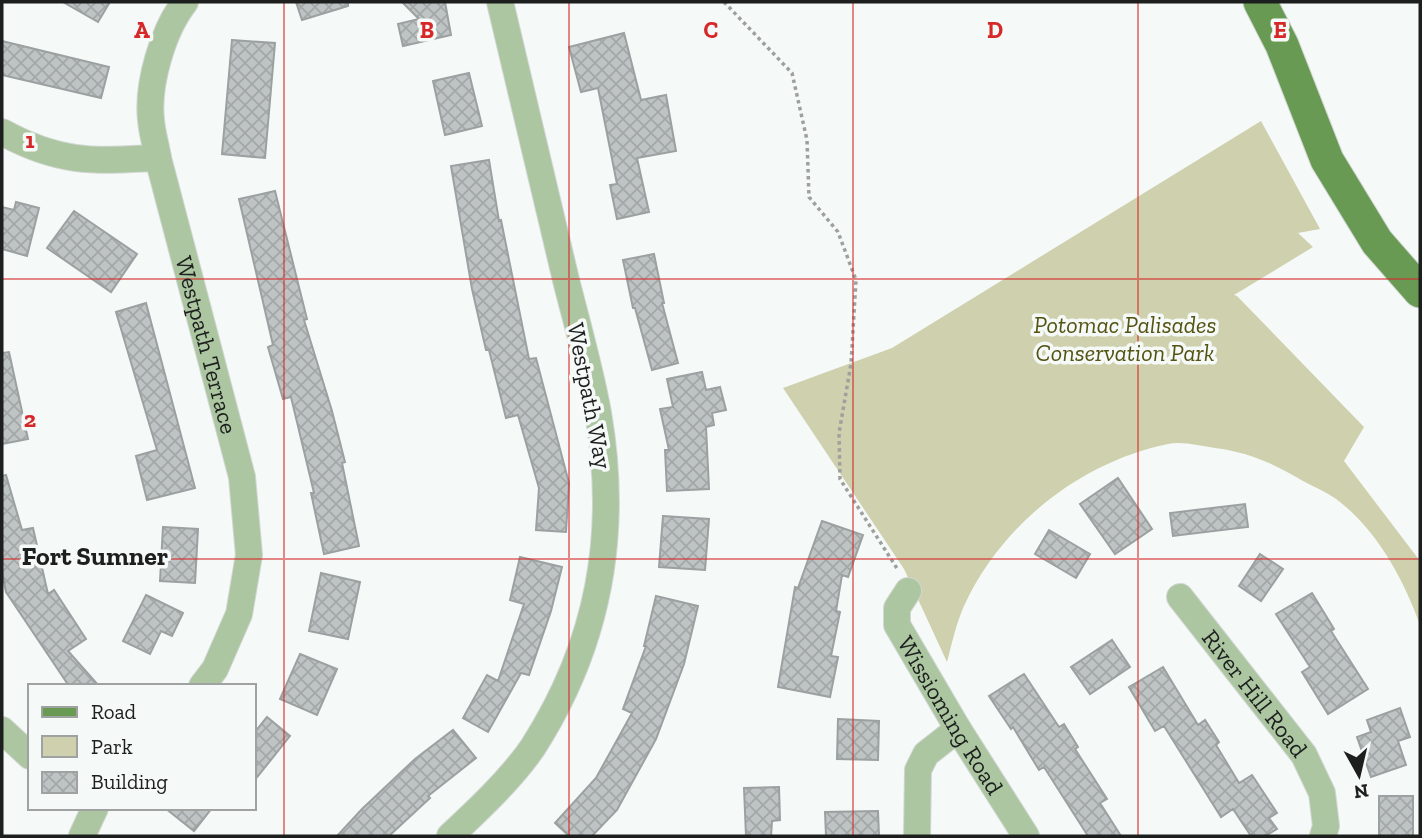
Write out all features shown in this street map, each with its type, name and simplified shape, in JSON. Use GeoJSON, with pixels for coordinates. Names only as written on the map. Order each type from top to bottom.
{"type":"FeatureCollection","features":[{"type":"Feature","properties":{"kind":"main road"},"geometry":{"type":"LineString","coordinates":[[1260,2],[1282,45],[1327,160],[1377,242],[1420,291]]}},
{"type":"Feature","properties":{"kind":"street","name":"Westpath Terrace"},"geometry":{"type":"LineString","coordinates":[[185,2],[175,15],[160,53],[152,89],[150,119],[242,477],[249,555],[239,614],[215,669],[204,684]]}},
{"type":"Feature","properties":{"kind":"street","name":"Westpath Way"},"geometry":{"type":"LineString","coordinates":[[450,836],[483,805],[531,749],[565,691],[591,625],[604,557],[607,490],[598,413],[500,2]]}},
{"type":"Feature","properties":{"kind":"street"},"geometry":{"type":"LineString","coordinates":[[2,132],[54,155],[94,161],[158,158]]}},
{"type":"Feature","properties":{"kind":"street","name":"Wissioming Road"},"geometry":{"type":"LineString","coordinates":[[908,591],[897,608],[897,625],[958,729],[1026,836]]}},
{"type":"Feature","properties":{"kind":"street","name":"River Hill Road"},"geometry":{"type":"LineString","coordinates":[[1180,597],[1304,755],[1321,793],[1326,826],[1323,836]]}},
{"type":"Feature","properties":{"kind":"street"},"geometry":{"type":"LineString","coordinates":[[917,836],[918,770],[926,754],[958,729]]}},
{"type":"Feature","properties":{"kind":"street"},"geometry":{"type":"LineString","coordinates":[[2,730],[28,755]]}},
{"type":"Feature","properties":{"kind":"street"},"geometry":{"type":"LineString","coordinates":[[82,836],[94,810]]}},
{"type":"Feature","properties":{"kind":"path"},"geometry":{"type":"LineString","coordinates":[[724,2],[792,73],[807,140],[809,197],[838,232],[856,280],[851,364],[839,433],[840,479],[897,568],[908,591]]}},
{"type":"Feature","properties":{"kind":"green space","name":"Potomac Palisades Conservation Park"},"geometry":{"type":"Polygon","coordinates":[[[1261,121],[1320,229],[1298,233],[1313,247],[1234,295],[1364,427],[1344,461],[1420,561],[1420,625],[1398,574],[1378,542],[1354,514],[1336,499],[1282,469],[1250,456],[1192,444],[1173,443],[1135,453],[1104,466],[1047,501],[1022,524],[999,549],[964,606],[947,662],[904,569],[783,388],[892,348],[1261,121]]]}},
{"type":"Feature","properties":{"kind":"building"},"geometry":{"type":"Polygon","coordinates":[[[63,2],[110,2],[98,22],[63,2]]]}},
{"type":"Feature","properties":{"kind":"building"},"geometry":{"type":"Polygon","coordinates":[[[296,2],[348,2],[348,6],[302,20],[296,2]]]}},
{"type":"Feature","properties":{"kind":"building"},"geometry":{"type":"Polygon","coordinates":[[[402,2],[445,2],[451,35],[403,46],[398,24],[419,19],[402,2]]]}},
{"type":"Feature","properties":{"kind":"building"},"geometry":{"type":"Polygon","coordinates":[[[624,33],[641,100],[666,95],[676,151],[637,158],[649,212],[617,219],[610,185],[617,184],[598,88],[581,92],[569,47],[624,33]]]}},
{"type":"Feature","properties":{"kind":"building"},"geometry":{"type":"Polygon","coordinates":[[[232,40],[275,43],[265,158],[222,154],[232,40]]]}},
{"type":"Feature","properties":{"kind":"building"},"geometry":{"type":"Polygon","coordinates":[[[2,41],[109,67],[101,98],[2,75],[2,41]]]}},
{"type":"Feature","properties":{"kind":"building"},"geometry":{"type":"Polygon","coordinates":[[[469,73],[482,126],[445,135],[433,81],[469,73]]]}},
{"type":"Feature","properties":{"kind":"building"},"geometry":{"type":"Polygon","coordinates":[[[489,160],[499,221],[501,220],[529,359],[536,358],[569,483],[566,532],[536,530],[539,488],[518,415],[506,418],[472,289],[451,166],[489,160]]]}},
{"type":"Feature","properties":{"kind":"building"},"geometry":{"type":"Polygon","coordinates":[[[275,191],[307,319],[304,320],[345,462],[342,463],[359,546],[324,554],[311,493],[314,493],[291,397],[283,399],[268,347],[273,345],[239,199],[275,191]]]}},
{"type":"Feature","properties":{"kind":"building"},"geometry":{"type":"Polygon","coordinates":[[[16,202],[39,208],[27,256],[2,249],[2,207],[14,210],[16,202]]]}},
{"type":"Feature","properties":{"kind":"building"},"geometry":{"type":"Polygon","coordinates":[[[74,211],[137,254],[111,292],[47,248],[74,211]]]}},
{"type":"Feature","properties":{"kind":"building"},"geometry":{"type":"Polygon","coordinates":[[[654,254],[662,303],[678,363],[652,370],[633,308],[623,260],[654,254]]]}},
{"type":"Feature","properties":{"kind":"building"},"geometry":{"type":"Polygon","coordinates":[[[146,303],[195,488],[147,500],[136,456],[157,450],[116,312],[146,303]]]}},
{"type":"Feature","properties":{"kind":"building"},"geometry":{"type":"Polygon","coordinates":[[[9,352],[28,439],[2,444],[2,353],[9,352]]]}},
{"type":"Feature","properties":{"kind":"building"},"geometry":{"type":"Polygon","coordinates":[[[702,372],[706,390],[720,387],[726,410],[712,413],[714,425],[706,427],[709,489],[667,491],[665,450],[669,450],[660,409],[673,407],[667,379],[702,372]]]}},
{"type":"Feature","properties":{"kind":"building"},"geometry":{"type":"Polygon","coordinates":[[[6,475],[22,530],[33,528],[48,594],[54,590],[86,639],[68,651],[97,684],[68,684],[6,592],[2,572],[2,476],[6,475]]]}},
{"type":"Feature","properties":{"kind":"building"},"geometry":{"type":"Polygon","coordinates":[[[1118,478],[1152,529],[1115,554],[1080,504],[1118,478]]]}},
{"type":"Feature","properties":{"kind":"building"},"geometry":{"type":"Polygon","coordinates":[[[1245,504],[1248,527],[1173,536],[1170,513],[1245,504]]]}},
{"type":"Feature","properties":{"kind":"building"},"geometry":{"type":"Polygon","coordinates":[[[663,516],[709,519],[705,570],[659,567],[663,516]]]}},
{"type":"Feature","properties":{"kind":"building"},"geometry":{"type":"Polygon","coordinates":[[[822,521],[863,535],[848,577],[842,575],[836,611],[840,612],[831,656],[838,657],[830,697],[778,687],[795,587],[798,588],[822,521]]]}},
{"type":"Feature","properties":{"kind":"building"},"geometry":{"type":"Polygon","coordinates":[[[163,527],[198,529],[195,583],[160,581],[163,527]]]}},
{"type":"Feature","properties":{"kind":"building"},"geometry":{"type":"Polygon","coordinates":[[[1049,530],[1090,554],[1076,578],[1035,554],[1049,530]]]}},
{"type":"Feature","properties":{"kind":"building"},"geometry":{"type":"Polygon","coordinates":[[[1260,554],[1283,569],[1261,601],[1239,586],[1260,554]]]}},
{"type":"Feature","properties":{"kind":"building"},"geometry":{"type":"Polygon","coordinates":[[[520,557],[562,567],[551,611],[529,675],[521,673],[488,732],[463,718],[487,675],[498,681],[524,604],[510,600],[520,557]]]}},
{"type":"Feature","properties":{"kind":"building"},"geometry":{"type":"Polygon","coordinates":[[[321,573],[360,582],[348,639],[309,631],[321,573]]]}},
{"type":"Feature","properties":{"kind":"building"},"geometry":{"type":"Polygon","coordinates":[[[1312,593],[1334,629],[1331,631],[1368,689],[1328,714],[1302,672],[1310,667],[1276,614],[1312,593]]]}},
{"type":"Feature","properties":{"kind":"building"},"geometry":{"type":"Polygon","coordinates":[[[146,595],[183,613],[172,636],[161,631],[150,654],[123,641],[146,595]]]}},
{"type":"Feature","properties":{"kind":"building"},"geometry":{"type":"Polygon","coordinates":[[[656,596],[698,606],[684,664],[656,739],[617,810],[592,836],[569,836],[555,823],[596,778],[632,713],[623,709],[646,646],[656,596]]]}},
{"type":"Feature","properties":{"kind":"building"},"geometry":{"type":"Polygon","coordinates":[[[1112,640],[1130,667],[1090,694],[1071,667],[1112,640]]]}},
{"type":"Feature","properties":{"kind":"building"},"geometry":{"type":"Polygon","coordinates":[[[300,654],[337,669],[317,715],[280,699],[300,654]]]}},
{"type":"Feature","properties":{"kind":"building"},"geometry":{"type":"Polygon","coordinates":[[[1163,667],[1198,725],[1205,720],[1219,742],[1216,745],[1239,783],[1252,775],[1277,813],[1269,818],[1277,829],[1265,836],[1251,836],[1233,809],[1221,817],[1164,726],[1155,731],[1129,687],[1163,667]]]}},
{"type":"Feature","properties":{"kind":"building"},"geometry":{"type":"Polygon","coordinates":[[[1024,674],[1059,727],[1064,724],[1078,747],[1075,749],[1107,799],[1100,803],[1121,836],[1088,836],[1044,767],[1039,770],[1013,727],[1011,729],[989,696],[1024,674]]]}},
{"type":"Feature","properties":{"kind":"building"},"geometry":{"type":"Polygon","coordinates":[[[1400,708],[1410,737],[1398,741],[1406,765],[1371,777],[1357,737],[1371,732],[1367,720],[1400,708]]]}},
{"type":"Feature","properties":{"kind":"building"},"geometry":{"type":"Polygon","coordinates":[[[267,717],[290,736],[256,778],[256,731],[267,717]]]}},
{"type":"Feature","properties":{"kind":"building"},"geometry":{"type":"Polygon","coordinates":[[[838,719],[879,721],[878,760],[837,759],[838,719]]]}},
{"type":"Feature","properties":{"kind":"building"},"geometry":{"type":"Polygon","coordinates":[[[453,730],[476,758],[428,796],[430,798],[389,836],[337,836],[415,759],[453,730]]]}},
{"type":"Feature","properties":{"kind":"building"},"geometry":{"type":"Polygon","coordinates":[[[779,787],[780,820],[772,821],[771,836],[746,836],[744,788],[779,787]]]}},
{"type":"Feature","properties":{"kind":"building"},"geometry":{"type":"Polygon","coordinates":[[[1379,796],[1413,796],[1413,836],[1379,836],[1379,796]]]}},
{"type":"Feature","properties":{"kind":"building"},"geometry":{"type":"Polygon","coordinates":[[[168,810],[210,810],[194,831],[168,810]]]}},
{"type":"Feature","properties":{"kind":"building"},"geometry":{"type":"Polygon","coordinates":[[[878,811],[879,836],[826,836],[825,812],[878,811]]]}},
{"type":"Feature","properties":{"kind":"district","name":"Fort Sumner"},"geometry":{"type":"Point","coordinates":[95,556]}}]}
